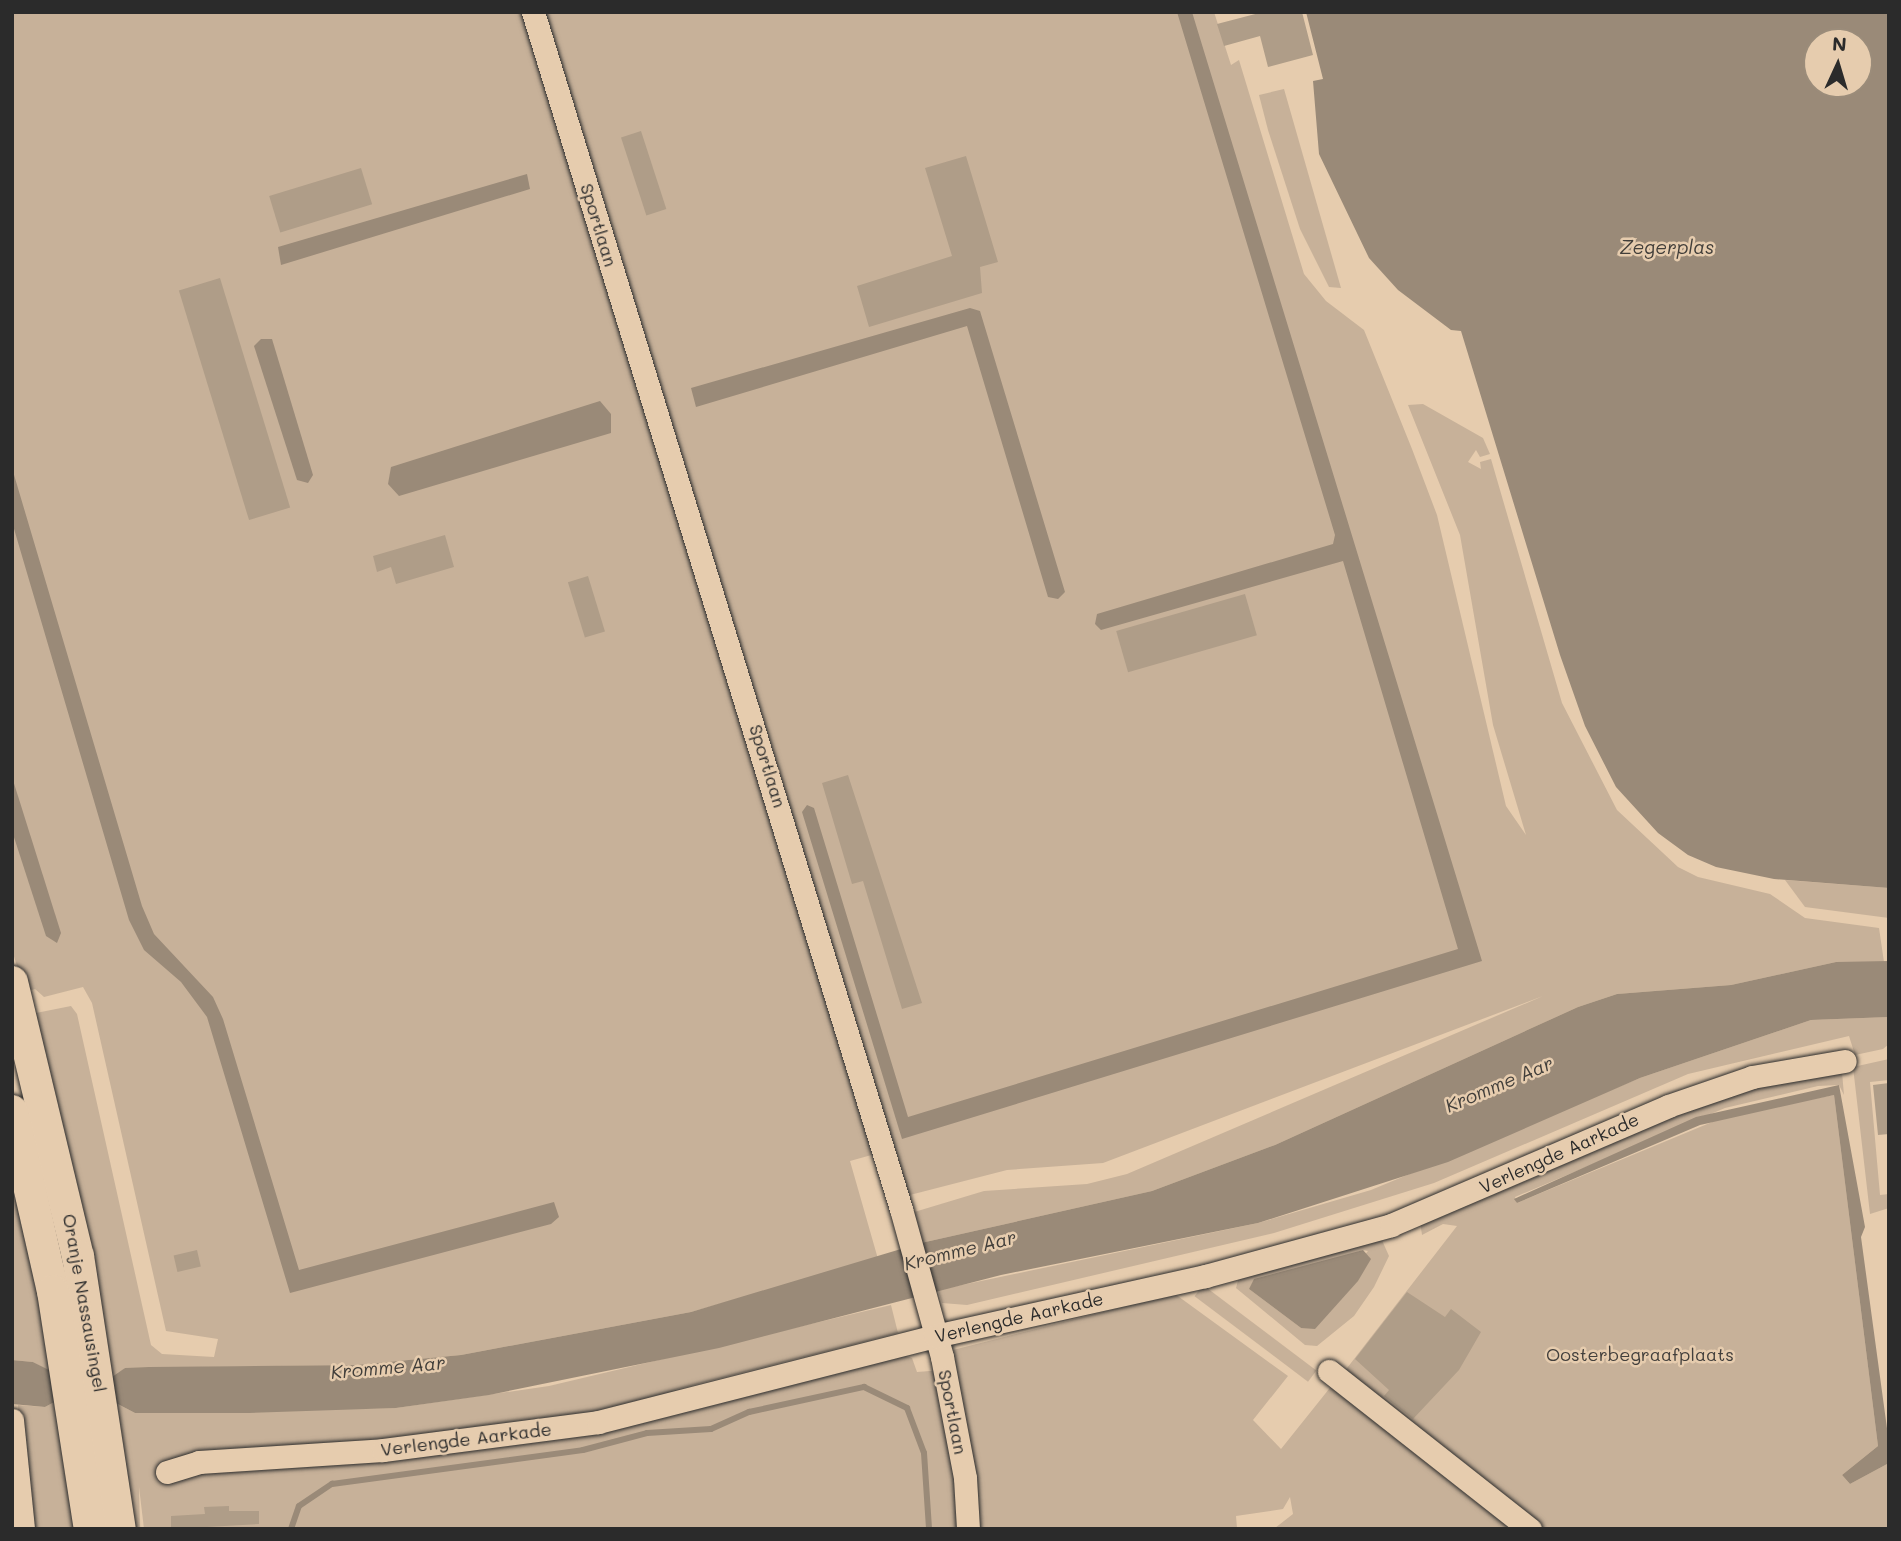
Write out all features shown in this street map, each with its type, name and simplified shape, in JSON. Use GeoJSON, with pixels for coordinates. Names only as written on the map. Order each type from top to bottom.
{"type":"FeatureCollection","features":[{"type":"Feature","properties":{"kind":"main road","name":"Oranje Nassausingel"},"geometry":{"type":"LineString","coordinates":[[12,982],[26,1077],[98,1370],[88,1407],[90,1529]]}},
{"type":"Feature","properties":{"kind":"main road"},"geometry":{"type":"LineString","coordinates":[[12,1096],[26,1077]]}},
{"type":"Feature","properties":{"kind":"main road","name":"Oranje Nassausingel"},"geometry":{"type":"LineString","coordinates":[[12,1111],[66,1366],[88,1407],[120,1529]]}},
{"type":"Feature","properties":{"kind":"street","name":"Sportlaan"},"geometry":{"type":"LineString","coordinates":[[533,12],[770,772],[905,1230],[935,1336],[965,1478],[968,1529]]}},
{"type":"Feature","properties":{"kind":"street","name":"Verlengde Aarkade"},"geometry":{"type":"LineString","coordinates":[[167,1472],[199,1461],[383,1450],[598,1422],[935,1336],[1205,1276],[1391,1226],[1668,1106],[1752,1077],[1845,1061]]}},
{"type":"Feature","properties":{"kind":"street"},"geometry":{"type":"LineString","coordinates":[[1329,1371],[1530,1529]]}},
{"type":"Feature","properties":{"kind":"street"},"geometry":{"type":"LineString","coordinates":[[12,1420],[23,1529]]}},
{"type":"Feature","properties":{"kind":"green space"},"geometry":{"type":"Polygon","coordinates":[[[12,12],[1214,12],[1231,65],[1239,60],[1304,274],[1326,301],[1364,330],[1412,449],[1437,515],[1506,806],[1526,835],[1493,725],[1460,535],[1408,405],[1423,404],[1483,438],[1490,454],[1480,457],[1476,450],[1468,462],[1481,469],[1480,462],[1491,459],[1562,703],[1617,810],[1678,867],[1698,877],[1770,894],[1805,918],[1879,928],[1884,962],[1836,962],[1731,985],[1617,994],[1578,1007],[1275,1145],[1152,1191],[921,1243],[911,1213],[984,1191],[1087,1184],[1127,1174],[1543,996],[1103,1163],[1007,1170],[906,1196],[893,1149],[850,1161],[878,1259],[691,1312],[461,1355],[356,1365],[125,1368],[113,1381],[31,1014],[71,1006],[77,1014],[151,1345],[162,1354],[214,1357],[218,1339],[166,1331],[92,1003],[83,987],[44,997],[35,989],[25,992],[12,950],[12,12]]]}},
{"type":"Feature","properties":{"kind":"green space"},"geometry":{"type":"Polygon","coordinates":[[[1284,89],[1341,288],[1329,287],[1300,229],[1268,130],[1259,95],[1284,89]]]}},
{"type":"Feature","properties":{"kind":"green space"},"geometry":{"type":"Polygon","coordinates":[[[1785,880],[1889,888],[1889,918],[1805,907],[1785,880]]]}},
{"type":"Feature","properties":{"kind":"green space"},"geometry":{"type":"Polygon","coordinates":[[[1889,1017],[1889,1044],[1883,1049],[1855,1055],[1849,1036],[1688,1074],[1434,1183],[1274,1233],[967,1305],[942,1303],[938,1290],[1258,1223],[1371,1190],[1640,1078],[1811,1020],[1889,1017]]]}},
{"type":"Feature","properties":{"kind":"green space"},"geometry":{"type":"Polygon","coordinates":[[[1889,1059],[1889,1080],[1870,1082],[1880,1195],[1889,1194],[1889,1208],[1870,1214],[1853,1067],[1889,1059]]]}},
{"type":"Feature","properties":{"kind":"green space","name":"Oosterbegraafplaats"},"geometry":{"type":"Polygon","coordinates":[[[1842,1072],[1844,1095],[1839,1085],[1818,1086],[1725,1108],[1515,1197],[1517,1203],[1729,1115],[1834,1095],[1878,1446],[1842,1475],[1850,1484],[1889,1463],[1889,1529],[1543,1529],[1344,1372],[1457,1226],[1443,1224],[1422,1235],[1420,1221],[1667,1115],[1754,1085],[1842,1072]]]}},
{"type":"Feature","properties":{"kind":"green space"},"geometry":{"type":"Polygon","coordinates":[[[12,1176],[54,1373],[33,1362],[12,1360],[12,1176]]]}},
{"type":"Feature","properties":{"kind":"green space"},"geometry":{"type":"Polygon","coordinates":[[[1381,1238],[1389,1256],[1374,1287],[1354,1316],[1317,1346],[1305,1345],[1236,1288],[1239,1277],[1381,1238]],[[1363,1250],[1249,1289],[1301,1328],[1368,1251],[1363,1250]]]}},
{"type":"Feature","properties":{"kind":"green space"},"geometry":{"type":"Polygon","coordinates":[[[1203,1285],[1316,1370],[1308,1382],[1195,1296],[1203,1285]]]}},
{"type":"Feature","properties":{"kind":"green space"},"geometry":{"type":"Polygon","coordinates":[[[1175,1294],[1288,1376],[1253,1420],[1281,1449],[1333,1384],[1518,1529],[144,1529],[139,1487],[140,1529],[130,1529],[114,1402],[135,1413],[396,1408],[549,1386],[891,1305],[898,1333],[670,1391],[897,1353],[912,1358],[917,1372],[956,1369],[953,1350],[1175,1294]],[[1290,1497],[1283,1509],[1236,1516],[1237,1528],[1275,1528],[1293,1514],[1290,1497]]]}},
{"type":"Feature","properties":{"kind":"green space"},"geometry":{"type":"Polygon","coordinates":[[[60,1399],[74,1529],[28,1529],[18,1405],[45,1407],[60,1399]]]}},
{"type":"Feature","properties":{"kind":"water"},"geometry":{"type":"Polygon","coordinates":[[[1177,12],[1192,12],[1482,961],[902,1139],[802,812],[807,805],[814,808],[908,1117],[1458,949],[1343,561],[1101,630],[1095,624],[1097,614],[1333,544],[1335,535],[1177,12]]]}},
{"type":"Feature","properties":{"kind":"water","name":"Zegerplas"},"geometry":{"type":"Polygon","coordinates":[[[1306,12],[1889,12],[1889,888],[1774,879],[1716,867],[1688,855],[1658,833],[1616,787],[1585,726],[1560,655],[1461,331],[1451,330],[1398,290],[1369,258],[1319,154],[1313,81],[1323,79],[1306,12]]]}},
{"type":"Feature","properties":{"kind":"water"},"geometry":{"type":"Polygon","coordinates":[[[527,174],[530,189],[281,265],[278,247],[527,174]]]}},
{"type":"Feature","properties":{"kind":"water"},"geometry":{"type":"Polygon","coordinates":[[[970,308],[980,311],[1065,592],[1058,599],[1048,597],[967,326],[696,407],[691,388],[970,308]]]}},
{"type":"Feature","properties":{"kind":"water"},"geometry":{"type":"Polygon","coordinates":[[[261,339],[272,339],[313,475],[308,483],[297,480],[254,346],[261,339]]]}},
{"type":"Feature","properties":{"kind":"water"},"geometry":{"type":"Polygon","coordinates":[[[600,401],[611,414],[611,433],[399,496],[388,484],[391,467],[600,401]]]}},
{"type":"Feature","properties":{"kind":"water"},"geometry":{"type":"Polygon","coordinates":[[[12,468],[142,906],[154,934],[213,997],[223,1019],[299,1270],[554,1202],[559,1217],[551,1224],[290,1293],[207,1017],[181,982],[144,950],[129,920],[12,522],[12,468]]]}},
{"type":"Feature","properties":{"kind":"water"},"geometry":{"type":"Polygon","coordinates":[[[12,777],[61,933],[57,943],[46,936],[12,831],[12,777]]]}},
{"type":"Feature","properties":{"kind":"water","name":"Kromme Aar"},"geometry":{"type":"Polygon","coordinates":[[[1889,961],[1889,1017],[1811,1020],[1640,1078],[1448,1162],[1258,1223],[1001,1275],[719,1348],[489,1395],[396,1408],[249,1413],[135,1413],[114,1402],[60,1399],[45,1407],[12,1404],[12,1360],[33,1362],[55,1373],[112,1377],[125,1368],[356,1365],[461,1355],[691,1312],[921,1243],[1152,1191],[1275,1145],[1578,1007],[1617,994],[1731,985],[1836,962],[1889,961]]]}},
{"type":"Feature","properties":{"kind":"water"},"geometry":{"type":"Polygon","coordinates":[[[1839,1085],[1865,1227],[1861,1237],[1889,1443],[1889,1463],[1850,1484],[1842,1475],[1878,1446],[1834,1095],[1700,1125],[1517,1203],[1514,1199],[1696,1117],[1839,1085]]]}},
{"type":"Feature","properties":{"kind":"water"},"geometry":{"type":"Polygon","coordinates":[[[1363,1250],[1371,1259],[1358,1281],[1315,1329],[1301,1328],[1249,1289],[1254,1279],[1363,1250]]]}},
{"type":"Feature","properties":{"kind":"building"},"geometry":{"type":"Polygon","coordinates":[[[1263,12],[1302,12],[1313,55],[1268,67],[1260,36],[1224,46],[1217,24],[1263,12]]]}},
{"type":"Feature","properties":{"kind":"building"},"geometry":{"type":"Polygon","coordinates":[[[641,131],[666,209],[646,215],[621,137],[641,131]]]}},
{"type":"Feature","properties":{"kind":"building"},"geometry":{"type":"Polygon","coordinates":[[[966,156],[998,262],[980,267],[982,293],[869,327],[857,286],[952,256],[925,168],[966,156]]]}},
{"type":"Feature","properties":{"kind":"building"},"geometry":{"type":"Polygon","coordinates":[[[361,168],[372,204],[280,232],[269,196],[361,168]]]}},
{"type":"Feature","properties":{"kind":"building"},"geometry":{"type":"Polygon","coordinates":[[[220,278],[290,508],[249,520],[179,291],[220,278]]]}},
{"type":"Feature","properties":{"kind":"building"},"geometry":{"type":"Polygon","coordinates":[[[445,535],[454,567],[396,584],[391,567],[377,572],[373,556],[445,535]]]}},
{"type":"Feature","properties":{"kind":"building"},"geometry":{"type":"Polygon","coordinates":[[[588,576],[605,631],[585,638],[568,582],[588,576]]]}},
{"type":"Feature","properties":{"kind":"building"},"geometry":{"type":"Polygon","coordinates":[[[1245,594],[1257,635],[1128,672],[1116,631],[1245,594]]]}},
{"type":"Feature","properties":{"kind":"building"},"geometry":{"type":"Polygon","coordinates":[[[848,775],[922,1003],[902,1009],[863,881],[852,884],[822,783],[848,775]]]}},
{"type":"Feature","properties":{"kind":"building"},"geometry":{"type":"Polygon","coordinates":[[[1889,1083],[1889,1134],[1878,1135],[1873,1085],[1889,1083]]]}},
{"type":"Feature","properties":{"kind":"building"},"geometry":{"type":"Polygon","coordinates":[[[197,1250],[201,1267],[177,1272],[174,1255],[197,1250]]]}},
{"type":"Feature","properties":{"kind":"building"},"geometry":{"type":"Polygon","coordinates":[[[1407,1292],[1445,1317],[1451,1309],[1481,1332],[1459,1370],[1413,1419],[1384,1396],[1389,1390],[1355,1359],[1407,1292]]]}},
{"type":"Feature","properties":{"kind":"building"},"geometry":{"type":"Polygon","coordinates":[[[229,1506],[229,1511],[259,1511],[259,1524],[171,1529],[171,1516],[205,1514],[204,1507],[229,1506]]]}},
{"type":"Feature","properties":{"kind":"waterway"},"geometry":{"type":"LineString","coordinates":[[291,1529],[299,1506],[332,1484],[583,1450],[647,1433],[711,1429],[749,1412],[864,1387],[907,1408],[924,1453],[929,1529]]}}]}
